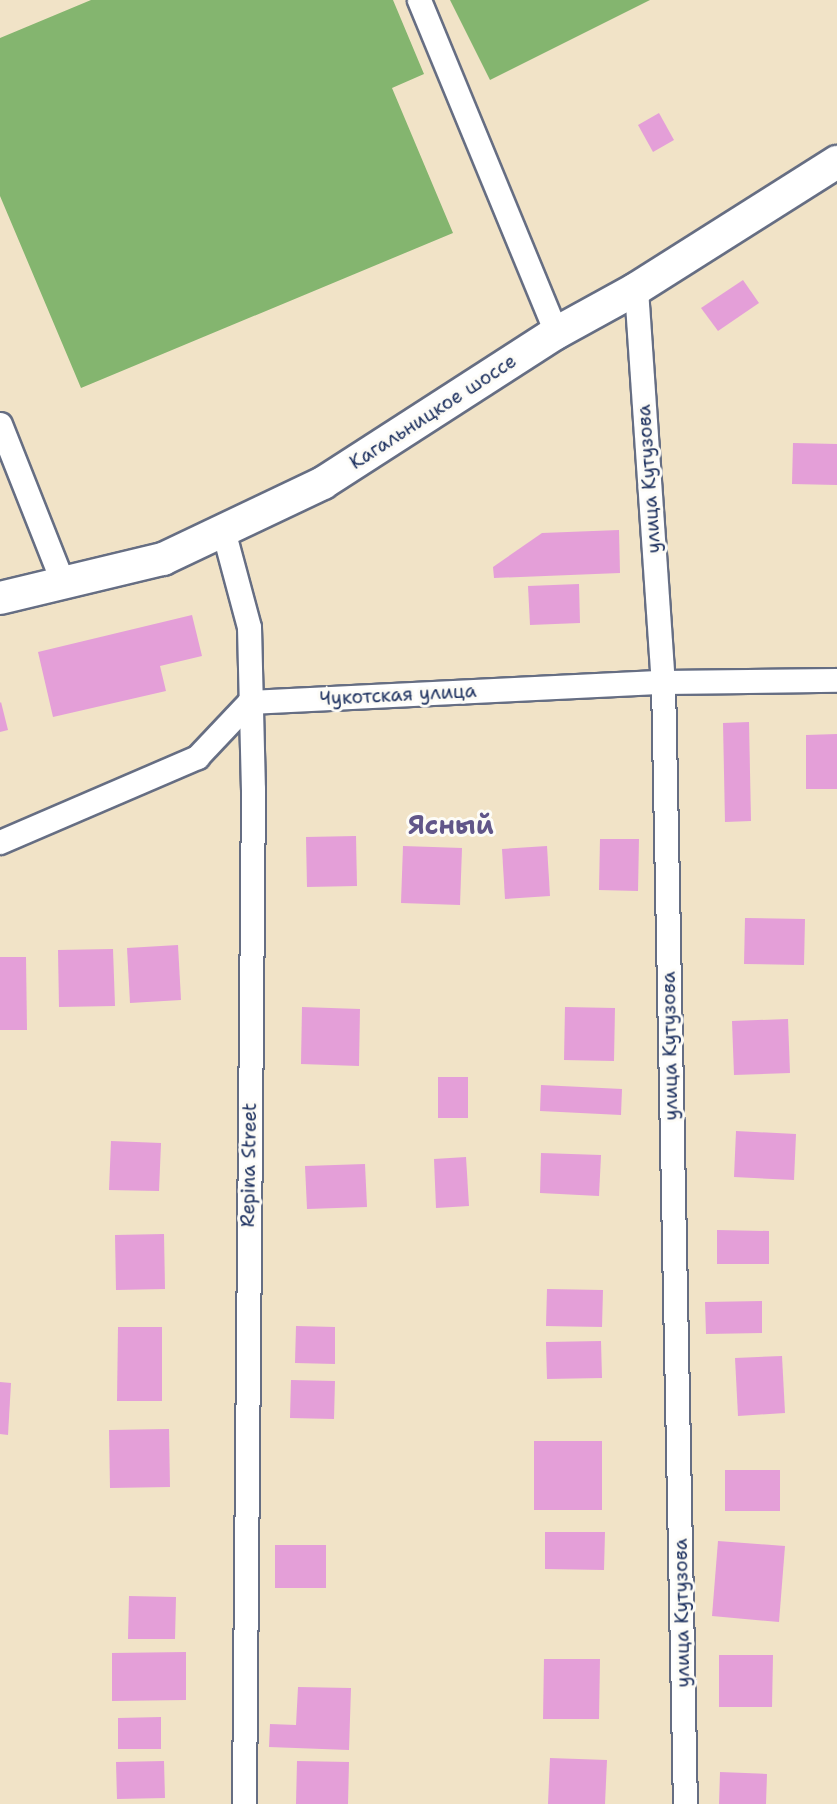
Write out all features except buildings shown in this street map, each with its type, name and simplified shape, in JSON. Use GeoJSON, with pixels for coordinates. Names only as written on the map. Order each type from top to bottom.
{"type":"FeatureCollection","features":[{"type":"Feature","properties":{"kind":"main road","name":"Кагальницкое шоссе"},"geometry":{"type":"LineString","coordinates":[[0,598],[163,559],[323,483],[556,333],[636,289],[837,162]]}},
{"type":"Feature","properties":{"kind":"street"},"geometry":{"type":"LineString","coordinates":[[419,0],[556,333]]}},
{"type":"Feature","properties":{"kind":"street","name":"улица Кутузова"},"geometry":{"type":"LineString","coordinates":[[636,289],[663,681],[685,1804]]}},
{"type":"Feature","properties":{"kind":"street"},"geometry":{"type":"LineString","coordinates":[[0,425],[63,583]]}},
{"type":"Feature","properties":{"kind":"street","name":"Repina Street"},"geometry":{"type":"LineString","coordinates":[[223,530],[249,627],[253,789],[244,1804]]}},
{"type":"Feature","properties":{"kind":"street","name":"Чукотская улица"},"geometry":{"type":"LineString","coordinates":[[249,702],[663,681],[837,680]]}},
{"type":"Feature","properties":{"kind":"street"},"geometry":{"type":"LineString","coordinates":[[0,842],[197,757],[249,702]]}},
{"type":"Feature","properties":{"kind":"green space"},"geometry":{"type":"Polygon","coordinates":[[[91,0],[393,0],[424,74],[392,88],[453,233],[81,388],[0,196],[0,38],[91,0]]]}},
{"type":"Feature","properties":{"kind":"green space"},"geometry":{"type":"Polygon","coordinates":[[[450,0],[650,0],[490,80],[450,0]]]}},
{"type":"Feature","properties":{"kind":"district","name":"Ясный"},"geometry":{"type":"Point","coordinates":[451,825]}}]}
